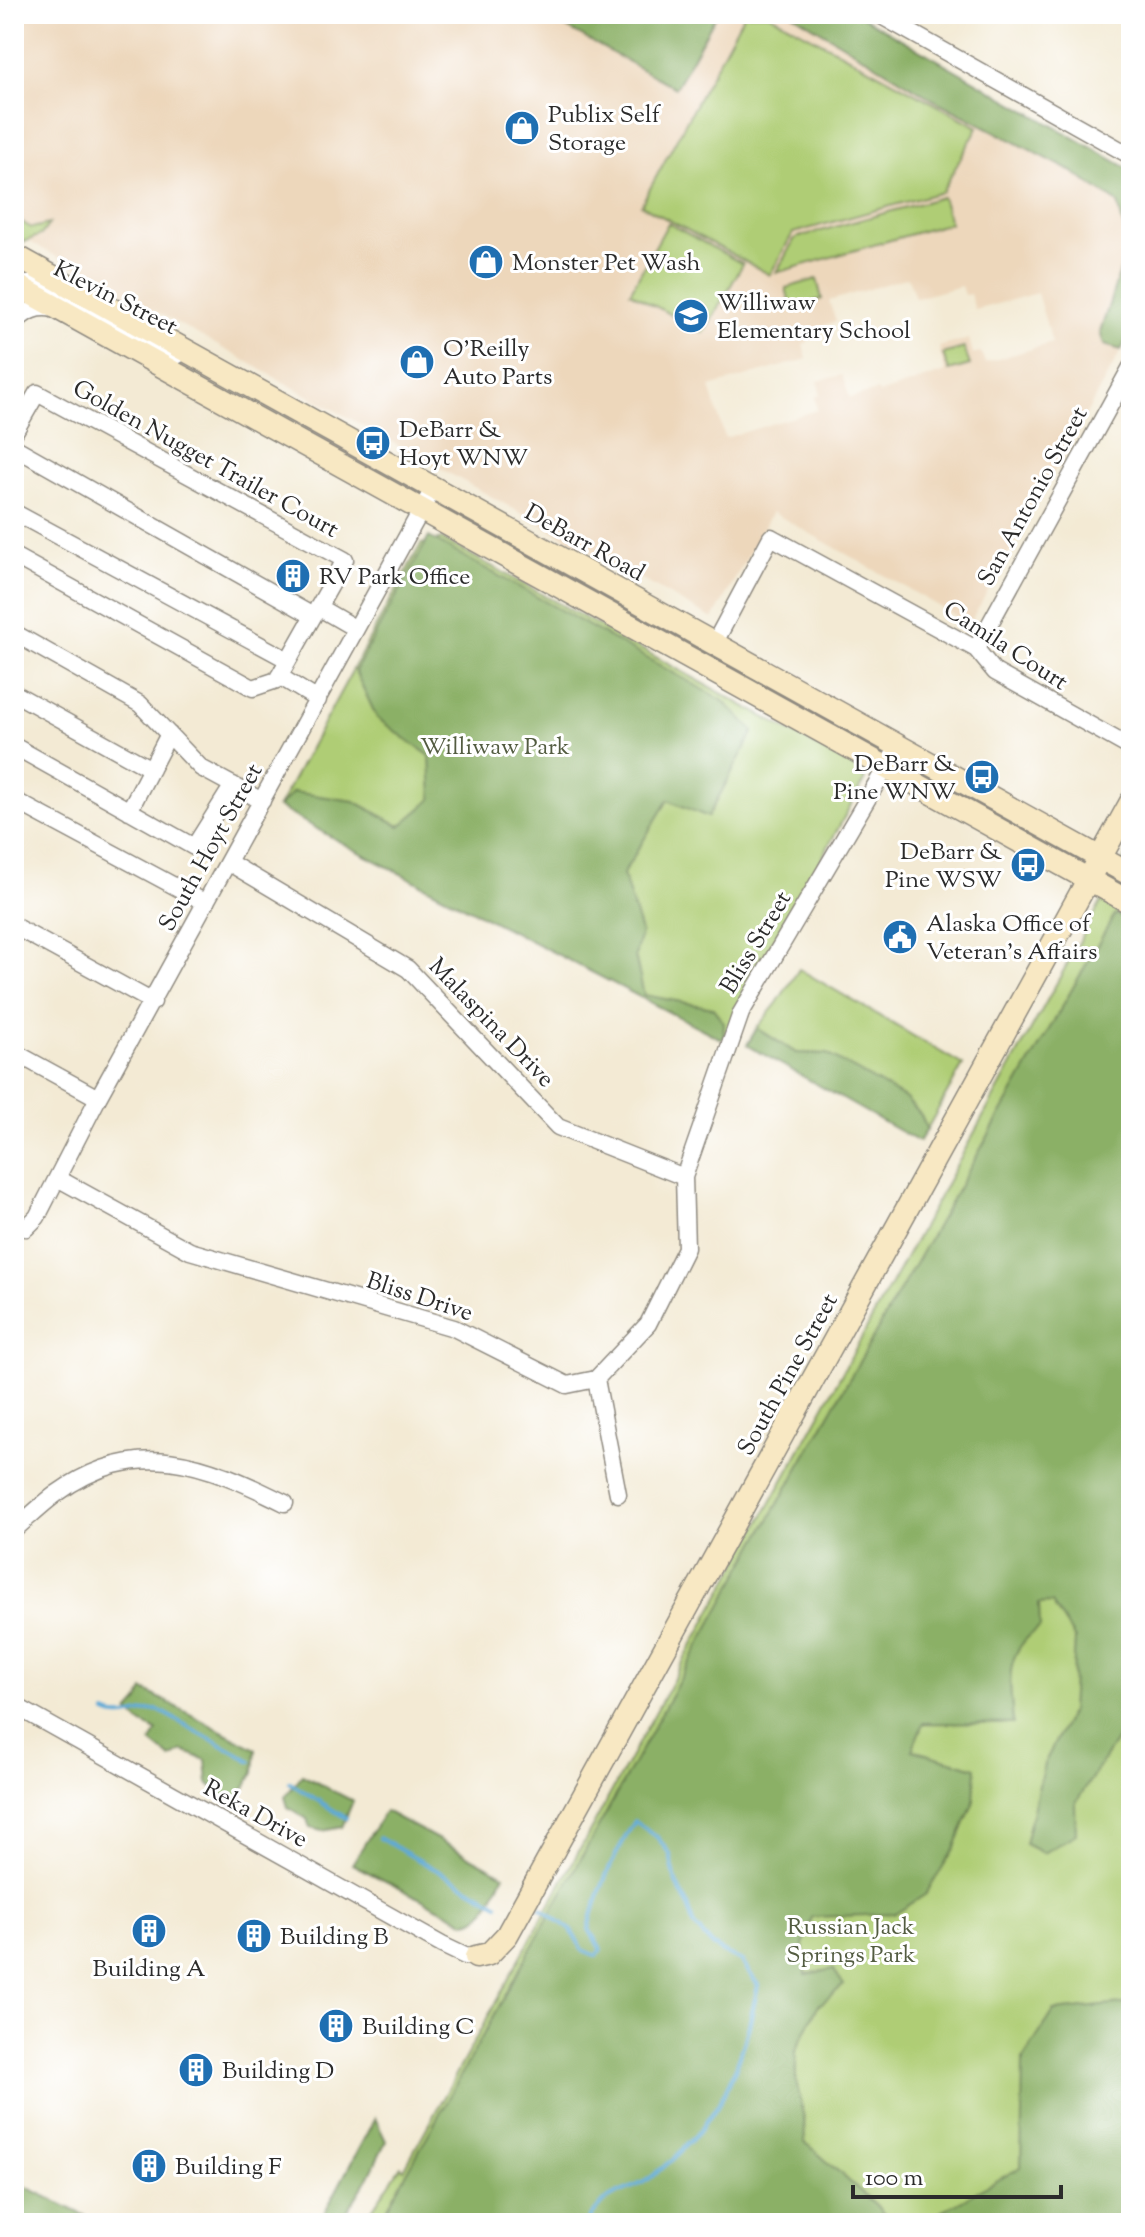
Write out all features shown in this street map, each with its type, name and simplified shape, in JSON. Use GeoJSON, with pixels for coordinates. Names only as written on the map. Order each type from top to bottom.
{"type":"FeatureCollection","features":[{"type":"Feature","properties":{"kind":"main road","name":"DeBarr Road"},"geometry":{"type":"LineString","coordinates":[[14,255],[1131,875]]}},
{"type":"Feature","properties":{"kind":"main road","name":"DeBarr Road"},"geometry":{"type":"LineString","coordinates":[[16,289],[63,311],[1131,903]]}},
{"type":"Feature","properties":{"kind":"main road","name":"South Pine Street"},"geometry":{"type":"LineString","coordinates":[[476,1957],[489,1954],[507,1935],[1131,802]]}},
{"type":"Feature","properties":{"kind":"street"},"geometry":{"type":"LineString","coordinates":[[878,14],[1131,156]]}},
{"type":"Feature","properties":{"kind":"street","name":"Klevin Street"},"geometry":{"type":"LineString","coordinates":[[16,289],[33,282],[40,284],[164,350],[203,360]]}},
{"type":"Feature","properties":{"kind":"street","name":"Klevin Street"},"geometry":{"type":"LineString","coordinates":[[14,323],[27,311],[38,307],[63,311]]}},
{"type":"Feature","properties":{"kind":"street","name":"San Antonio Street"},"geometry":{"type":"LineString","coordinates":[[976,649],[1131,367]]}},
{"type":"Feature","properties":{"kind":"street","name":"Golden Nugget Trailer Court"},"geometry":{"type":"LineString","coordinates":[[14,433],[37,393],[345,560],[279,676]]}},
{"type":"Feature","properties":{"kind":"street"},"geometry":{"type":"LineString","coordinates":[[14,447],[262,587],[356,629]]}},
{"type":"Feature","properties":{"kind":"street","name":"South Hoyt Street"},"geometry":{"type":"LineString","coordinates":[[20,1224],[37,1217],[59,1179],[98,1098],[434,487]]}},
{"type":"Feature","properties":{"kind":"street"},"geometry":{"type":"LineString","coordinates":[[14,512],[288,660]]}},
{"type":"Feature","properties":{"kind":"street","name":"Camila Court"},"geometry":{"type":"LineString","coordinates":[[714,644],[771,537],[976,649],[995,672],[1131,748]]}},
{"type":"Feature","properties":{"kind":"street"},"geometry":{"type":"LineString","coordinates":[[14,556],[253,688],[277,680],[279,676],[318,700]]}},
{"type":"Feature","properties":{"kind":"street"},"geometry":{"type":"LineString","coordinates":[[14,633],[140,704],[201,768],[262,801]]}},
{"type":"Feature","properties":{"kind":"street"},"geometry":{"type":"LineString","coordinates":[[14,693],[151,769]]}},
{"type":"Feature","properties":{"kind":"street"},"geometry":{"type":"LineString","coordinates":[[129,811],[169,734]]}},
{"type":"Feature","properties":{"kind":"street"},"geometry":{"type":"LineString","coordinates":[[14,746],[194,847],[233,785]]}},
{"type":"Feature","properties":{"kind":"street","name":"Bliss Street"},"geometry":{"type":"LineString","coordinates":[[684,1177],[741,1013],[898,747]]}},
{"type":"Feature","properties":{"kind":"street"},"geometry":{"type":"LineString","coordinates":[[14,800],[206,903]]}},
{"type":"Feature","properties":{"kind":"street","name":"Malaspina Drive"},"geometry":{"type":"LineString","coordinates":[[228,862],[408,969],[558,1127],[684,1177]]}},
{"type":"Feature","properties":{"kind":"street"},"geometry":{"type":"LineString","coordinates":[[14,926],[153,1002]]}},
{"type":"Feature","properties":{"kind":"street"},"geometry":{"type":"LineString","coordinates":[[14,1052],[98,1098]]}},
{"type":"Feature","properties":{"kind":"street"},"geometry":{"type":"LineString","coordinates":[[618,1494],[596,1379],[648,1324],[686,1248],[684,1177]]}},
{"type":"Feature","properties":{"kind":"street","name":"Bliss Drive"},"geometry":{"type":"LineString","coordinates":[[59,1179],[190,1251],[454,1328],[567,1385],[596,1379]]}},
{"type":"Feature","properties":{"kind":"street"},"geometry":{"type":"LineString","coordinates":[[14,1530],[55,1495],[77,1481],[102,1470],[150,1459],[188,1463],[218,1471],[285,1503]]}},
{"type":"Feature","properties":{"kind":"street","name":"Reka Drive"},"geometry":{"type":"LineString","coordinates":[[14,1705],[442,1945],[465,1956],[476,1957]]}},
{"type":"Feature","properties":{"kind":"shaded area"},"geometry":{"type":"Polygon","coordinates":[[[14,14],[542,14],[675,88],[717,14],[836,14],[1131,172],[1131,333],[971,621],[961,619],[772,512],[713,619],[14,233],[14,14]],[[908,277],[829,301],[836,322],[805,331],[808,342],[803,344],[807,359],[710,387],[725,438],[817,410],[815,397],[820,394],[818,381],[842,375],[850,398],[877,391],[879,394],[945,372],[939,347],[969,339],[973,354],[981,352],[985,363],[1052,343],[1037,293],[975,310],[970,294],[964,295],[961,286],[915,298],[908,277]]]}},
{"type":"Feature","properties":{"kind":"green space"},"geometry":{"type":"Polygon","coordinates":[[[542,14],[717,14],[675,88],[542,14]]]}},
{"type":"Feature","properties":{"kind":"green space"},"geometry":{"type":"Polygon","coordinates":[[[744,14],[769,14],[978,127],[942,192],[793,233],[770,275],[641,205],[744,14]]]}},
{"type":"Feature","properties":{"kind":"green space"},"geometry":{"type":"Polygon","coordinates":[[[793,14],[857,14],[1131,170],[1131,333],[1121,350],[1104,345],[1100,332],[1121,268],[1126,238],[1118,203],[1071,171],[934,100],[793,14]]]}},
{"type":"Feature","properties":{"kind":"green space"},"geometry":{"type":"Polygon","coordinates":[[[942,197],[950,223],[776,273],[795,238],[942,197]]]}},
{"type":"Feature","properties":{"kind":"green space"},"geometry":{"type":"Polygon","coordinates":[[[14,218],[32,228],[49,224],[41,235],[24,242],[14,237],[14,218]]]}},
{"type":"Feature","properties":{"kind":"green space"},"geometry":{"type":"Polygon","coordinates":[[[668,223],[743,264],[704,333],[630,292],[668,223]]]}},
{"type":"Feature","properties":{"kind":"green space"},"geometry":{"type":"Polygon","coordinates":[[[817,279],[822,299],[791,308],[786,288],[817,279]]]}},
{"type":"Feature","properties":{"kind":"green space"},"geometry":{"type":"Polygon","coordinates":[[[964,348],[970,365],[949,371],[943,354],[964,348]]]}},
{"type":"Feature","properties":{"kind":"green space","name":"Williwaw Park"},"geometry":{"type":"Polygon","coordinates":[[[429,537],[722,700],[754,731],[708,817],[668,800],[623,874],[641,932],[635,956],[644,995],[713,1008],[724,1023],[723,1040],[353,849],[278,807],[293,792],[354,801],[400,826],[432,799],[430,756],[377,718],[355,671],[429,537]]]}},
{"type":"Feature","properties":{"kind":"green space","name":"Williwaw Park"},"geometry":{"type":"Polygon","coordinates":[[[442,539],[853,766],[865,779],[723,1040],[278,807],[421,544],[442,539]]]}},
{"type":"Feature","properties":{"kind":"green space","name":"Russian Jack Springs Park"},"geometry":{"type":"Polygon","coordinates":[[[1131,848],[1131,2223],[363,2223],[401,2166],[404,2169],[1131,848]]]}},
{"type":"Feature","properties":{"kind":"green space","name":"Russian Jack Springs Park"},"geometry":{"type":"Polygon","coordinates":[[[1115,914],[1131,923],[1131,1717],[1075,1804],[1076,1834],[1043,1853],[1025,1844],[1044,1764],[1071,1711],[1075,1639],[1052,1603],[1039,1604],[1040,1627],[1019,1648],[1011,1670],[1013,1724],[923,1723],[912,1750],[976,1768],[974,1801],[955,1847],[926,1894],[895,1914],[812,1917],[804,1943],[806,1974],[833,1969],[844,1985],[818,2006],[796,2050],[796,2081],[804,2117],[805,2142],[892,2223],[379,2223],[755,1544],[1115,914]]]}},
{"type":"Feature","properties":{"kind":"green space"},"geometry":{"type":"Polygon","coordinates":[[[799,969],[963,1065],[927,1129],[921,1115],[828,1054],[796,1053],[757,1028],[799,969]]]}},
{"type":"Feature","properties":{"kind":"green space"},"geometry":{"type":"Polygon","coordinates":[[[757,1028],[796,1053],[827,1054],[905,1098],[921,1115],[927,1129],[919,1142],[747,1045],[757,1028]]]}},
{"type":"Feature","properties":{"kind":"green space"},"geometry":{"type":"Polygon","coordinates":[[[144,1690],[256,1749],[254,1773],[234,1805],[208,1783],[206,1760],[183,1751],[171,1758],[151,1742],[157,1731],[140,1723],[129,1712],[144,1690]]]}},
{"type":"Feature","properties":{"kind":"green space"},"geometry":{"type":"Polygon","coordinates":[[[302,1775],[353,1801],[342,1827],[322,1831],[310,1828],[307,1819],[288,1807],[285,1797],[302,1775]]]}},
{"type":"Feature","properties":{"kind":"green space"},"geometry":{"type":"Polygon","coordinates":[[[385,1811],[504,1875],[479,1916],[466,1922],[352,1864],[385,1811]]]}},
{"type":"Feature","properties":{"kind":"green space"},"geometry":{"type":"Polygon","coordinates":[[[1131,2003],[1131,2223],[921,2223],[1021,2167],[1023,2059],[1054,2011],[1131,2003]]]}},
{"type":"Feature","properties":{"kind":"green space"},"geometry":{"type":"Polygon","coordinates":[[[375,2118],[386,2141],[368,2178],[340,2223],[319,2223],[375,2118]]]}},
{"type":"Feature","properties":{"kind":"green space"},"geometry":{"type":"Polygon","coordinates":[[[14,2181],[100,2223],[14,2223],[14,2181]]]}},
{"type":"Feature","properties":{"kind":"waterway"},"geometry":{"type":"LineString","coordinates":[[106,1713],[125,1716],[158,1710],[251,1761]]}},
{"type":"Feature","properties":{"kind":"waterway"},"geometry":{"type":"LineString","coordinates":[[290,1783],[346,1818]]}},
{"type":"Feature","properties":{"kind":"waterway"},"geometry":{"type":"LineString","coordinates":[[541,1908],[571,1930],[583,1950],[597,1956],[601,1950],[589,1929],[592,1915],[607,1873],[635,1821],[657,1837],[670,1854],[676,1883],[688,1905],[693,1924],[713,1946],[742,1962],[758,1985],[735,2069],[711,2116],[674,2158],[650,2178],[604,2202],[590,2218],[591,2223]]}},
{"type":"Feature","properties":{"kind":"waterway"},"geometry":{"type":"LineString","coordinates":[[379,1838],[498,1904]]}},
{"type":"Feature","properties":{"kind":"waterway"},"geometry":{"type":"LineString","coordinates":[[1126,2223],[1131,2217]]}},
{"type":"Feature","properties":{"kind":"place","name":"Publix Self Storage"},"geometry":{"type":"Point","coordinates":[522,128]}},
{"type":"Feature","properties":{"kind":"place","name":"Monster Pet Wash"},"geometry":{"type":"Point","coordinates":[486,262]}},
{"type":"Feature","properties":{"kind":"place","name":"Williwaw Elementary School"},"geometry":{"type":"Point","coordinates":[691,316]}},
{"type":"Feature","properties":{"kind":"place","name":"O'Reilly Auto Parts"},"geometry":{"type":"Point","coordinates":[417,362]}},
{"type":"Feature","properties":{"kind":"place","name":"DeBarr & Hoyt WNW"},"geometry":{"type":"Point","coordinates":[373,443]}},
{"type":"Feature","properties":{"kind":"place","name":"RV Park Office"},"geometry":{"type":"Point","coordinates":[293,576]}},
{"type":"Feature","properties":{"kind":"place","name":"DeBarr & Pine WNW"},"geometry":{"type":"Point","coordinates":[982,777]}},
{"type":"Feature","properties":{"kind":"place","name":"DeBarr & Pine WSW"},"geometry":{"type":"Point","coordinates":[1028,865]}},
{"type":"Feature","properties":{"kind":"place","name":"Alaska Office of Veteran's Affairs"},"geometry":{"type":"Point","coordinates":[900,937]}},
{"type":"Feature","properties":{"kind":"place","name":"Building A"},"geometry":{"type":"Point","coordinates":[149,1931]}},
{"type":"Feature","properties":{"kind":"place","name":"Building B"},"geometry":{"type":"Point","coordinates":[254,1936]}},
{"type":"Feature","properties":{"kind":"place","name":"Building C"},"geometry":{"type":"Point","coordinates":[336,2026]}},
{"type":"Feature","properties":{"kind":"place","name":"Building D"},"geometry":{"type":"Point","coordinates":[196,2070]}},
{"type":"Feature","properties":{"kind":"place","name":"Building F"},"geometry":{"type":"Point","coordinates":[149,2166]}}]}
